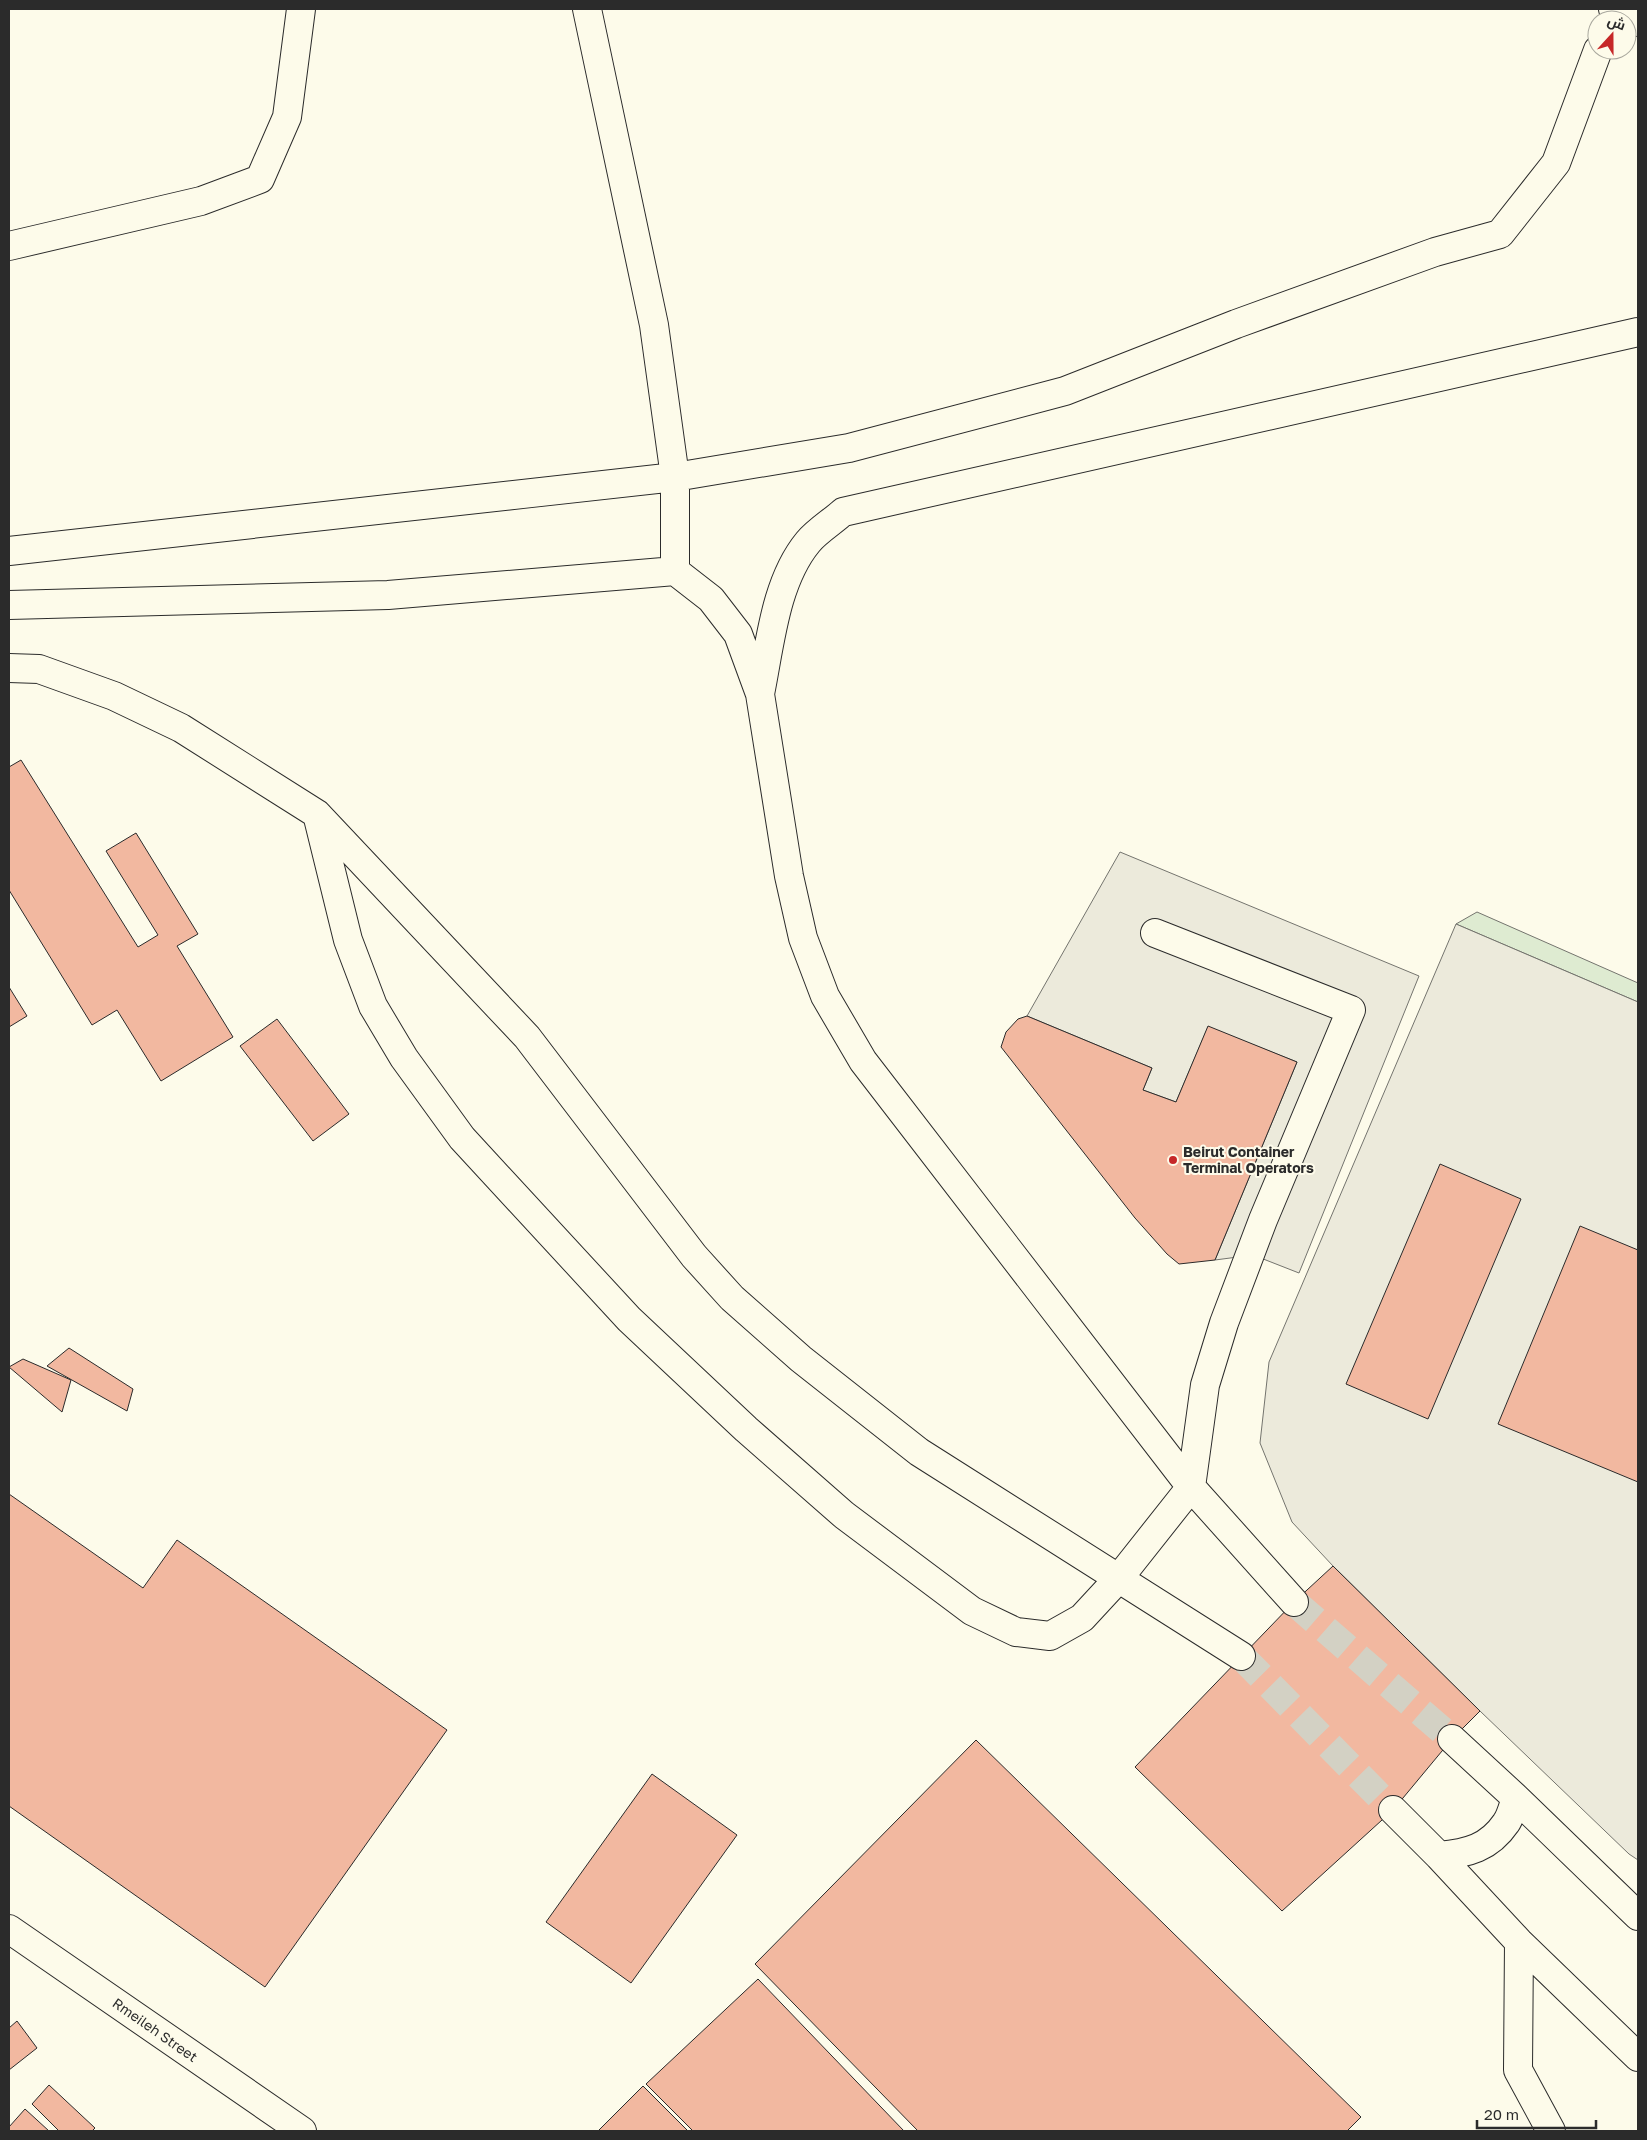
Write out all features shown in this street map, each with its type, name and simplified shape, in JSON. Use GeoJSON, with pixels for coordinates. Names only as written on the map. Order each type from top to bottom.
{"type":"FeatureCollection","features":[{"type":"Feature","properties":{"kind":"street"},"geometry":{"type":"LineString","coordinates":[[9,246],[201,201],[260,179],[287,117],[301,9]]}},
{"type":"Feature","properties":{"kind":"street"},"geometry":{"type":"LineString","coordinates":[[587,9],[654,325],[675,477],[675,571]]}},
{"type":"Feature","properties":{"kind":"street"},"geometry":{"type":"LineString","coordinates":[[1613,9],[1638,22]]}},
{"type":"Feature","properties":{"kind":"street"},"geometry":{"type":"LineString","coordinates":[[9,551],[675,477],[849,448],[1065,391],[1236,324],[1435,252],[1500,234],[1556,163],[1594,60]]}},
{"type":"Feature","properties":{"kind":"street"},"geometry":{"type":"LineString","coordinates":[[760,694],[787,575],[808,542],[843,512],[1638,332]]}},
{"type":"Feature","properties":{"kind":"street"},"geometry":{"type":"LineString","coordinates":[[9,605],[388,596],[675,571],[712,599],[738,634],[760,694],[789,876],[803,938],[824,996],[862,1061],[1191,1488],[1294,1602]]}},
{"type":"Feature","properties":{"kind":"street"},"geometry":{"type":"LineString","coordinates":[[9,668],[39,669],[114,696],[181,728],[317,814],[526,1037],[694,1256],[732,1298],[801,1359],[919,1452],[1241,1656]]}},
{"type":"Feature","properties":{"kind":"street"},"geometry":{"type":"LineString","coordinates":[[317,814],[348,940],[373,1006],[404,1058],[462,1138],[629,1318],[746,1429],[844,1514],[972,1611],[1016,1632],[1050,1636],[1082,1618],[1119,1578],[1191,1488],[1205,1385],[1224,1323],[1263,1220],[1352,1010],[1156,933]]}},
{"type":"Feature","properties":{"kind":"street"},"geometry":{"type":"LineString","coordinates":[[1452,1739],[1638,1916]]}},
{"type":"Feature","properties":{"kind":"street"},"geometry":{"type":"LineString","coordinates":[[1439,1856],[1466,1854],[1489,1842],[1507,1823],[1516,1798]]}},
{"type":"Feature","properties":{"kind":"street"},"geometry":{"type":"LineString","coordinates":[[1393,1810],[1520,1942],[1638,2057]]}},
{"type":"Feature","properties":{"kind":"street","name":"Rmeileh Street"},"geometry":{"type":"LineString","coordinates":[[9,1929],[302,2131]]}},
{"type":"Feature","properties":{"kind":"street"},"geometry":{"type":"LineString","coordinates":[[1520,1942],[1518,2070],[1551,2131]]}},
{"type":"Feature","properties":{"kind":"green space"},"geometry":{"type":"Polygon","coordinates":[[[1477,912],[1638,983],[1638,1002],[1456,924],[1477,912]]]}},
{"type":"Feature","properties":{"kind":"shaded area"},"geometry":{"type":"Polygon","coordinates":[[[1120,852],[1419,976],[1299,1273],[1253,1255],[1215,1260],[1297,1062],[1208,1027],[1176,1102],[1143,1090],[1152,1068],[1027,1016],[1120,852]]]}},
{"type":"Feature","properties":{"kind":"shaded area"},"geometry":{"type":"Polygon","coordinates":[[[1456,924],[1638,1002],[1638,1860],[1629,1854],[1480,1711],[1333,1566],[1292,1522],[1260,1443],[1269,1362],[1456,924]]]}},
{"type":"Feature","properties":{"kind":"building"},"geometry":{"type":"Polygon","coordinates":[[[21,760],[138,947],[158,935],[106,851],[136,833],[198,934],[177,946],[233,1037],[161,1081],[117,1010],[92,1025],[9,890],[9,767],[21,760]]]}},
{"type":"Feature","properties":{"kind":"building"},"geometry":{"type":"Polygon","coordinates":[[[9,987],[27,1016],[9,1027],[9,987]]]}},
{"type":"Feature","properties":{"kind":"building","name":"Beirut Container Terminal Operators"},"geometry":{"type":"Polygon","coordinates":[[[1027,1016],[1152,1068],[1143,1090],[1176,1102],[1208,1026],[1297,1062],[1215,1260],[1179,1264],[1167,1254],[1135,1218],[1001,1047],[1006,1032],[1018,1019],[1027,1016]]]}},
{"type":"Feature","properties":{"kind":"building"},"geometry":{"type":"Polygon","coordinates":[[[277,1019],[349,1114],[313,1141],[240,1046],[277,1019]]]}},
{"type":"Feature","properties":{"kind":"building"},"geometry":{"type":"Polygon","coordinates":[[[1440,1164],[1521,1199],[1428,1419],[1346,1384],[1440,1164]]]}},
{"type":"Feature","properties":{"kind":"building"},"geometry":{"type":"Polygon","coordinates":[[[1580,1226],[1638,1250],[1638,1482],[1498,1424],[1580,1226]]]}},
{"type":"Feature","properties":{"kind":"building"},"geometry":{"type":"Polygon","coordinates":[[[69,1348],[133,1389],[127,1411],[47,1366],[69,1348]]]}},
{"type":"Feature","properties":{"kind":"building"},"geometry":{"type":"Polygon","coordinates":[[[23,1359],[71,1380],[62,1412],[9,1367],[23,1359]]]}},
{"type":"Feature","properties":{"kind":"building"},"geometry":{"type":"Polygon","coordinates":[[[9,1494],[143,1588],[177,1540],[447,1730],[265,1987],[9,1806],[9,1494]]]}},
{"type":"Feature","properties":{"kind":"building"},"geometry":{"type":"Polygon","coordinates":[[[1333,1566],[1480,1711],[1452,1739],[1393,1810],[1282,1911],[1135,1767],[1294,1602],[1333,1566]]]}},
{"type":"Feature","properties":{"kind":"building"},"geometry":{"type":"Polygon","coordinates":[[[976,1740],[1361,2117],[1347,2131],[918,2131],[755,1964],[976,1740]]]}},
{"type":"Feature","properties":{"kind":"building"},"geometry":{"type":"Polygon","coordinates":[[[652,1774],[737,1835],[631,1983],[546,1922],[652,1774]]]}},
{"type":"Feature","properties":{"kind":"building"},"geometry":{"type":"Polygon","coordinates":[[[758,1979],[904,2131],[693,2131],[646,2084],[758,1979]]]}},
{"type":"Feature","properties":{"kind":"building"},"geometry":{"type":"Polygon","coordinates":[[[17,2021],[37,2048],[9,2070],[9,2028],[17,2021]]]}},
{"type":"Feature","properties":{"kind":"building"},"geometry":{"type":"Polygon","coordinates":[[[49,2085],[95,2128],[92,2131],[59,2131],[32,2104],[49,2085]]]}},
{"type":"Feature","properties":{"kind":"building"},"geometry":{"type":"Polygon","coordinates":[[[643,2086],[688,2131],[598,2131],[643,2086]]]}},
{"type":"Feature","properties":{"kind":"building"},"geometry":{"type":"Polygon","coordinates":[[[25,2109],[49,2131],[9,2131],[9,2127],[25,2109]]]}},
{"type":"Feature","properties":{"kind":"tunnel"},"geometry":{"type":"LineString","coordinates":[[1294,1602],[1452,1739]]}},
{"type":"Feature","properties":{"kind":"tunnel"},"geometry":{"type":"LineString","coordinates":[[1241,1656],[1393,1810]]}},
{"type":"Feature","properties":{"kind":"place","name":"Beirut Container Terminal Operators"},"geometry":{"type":"Point","coordinates":[1173,1160]}}]}
